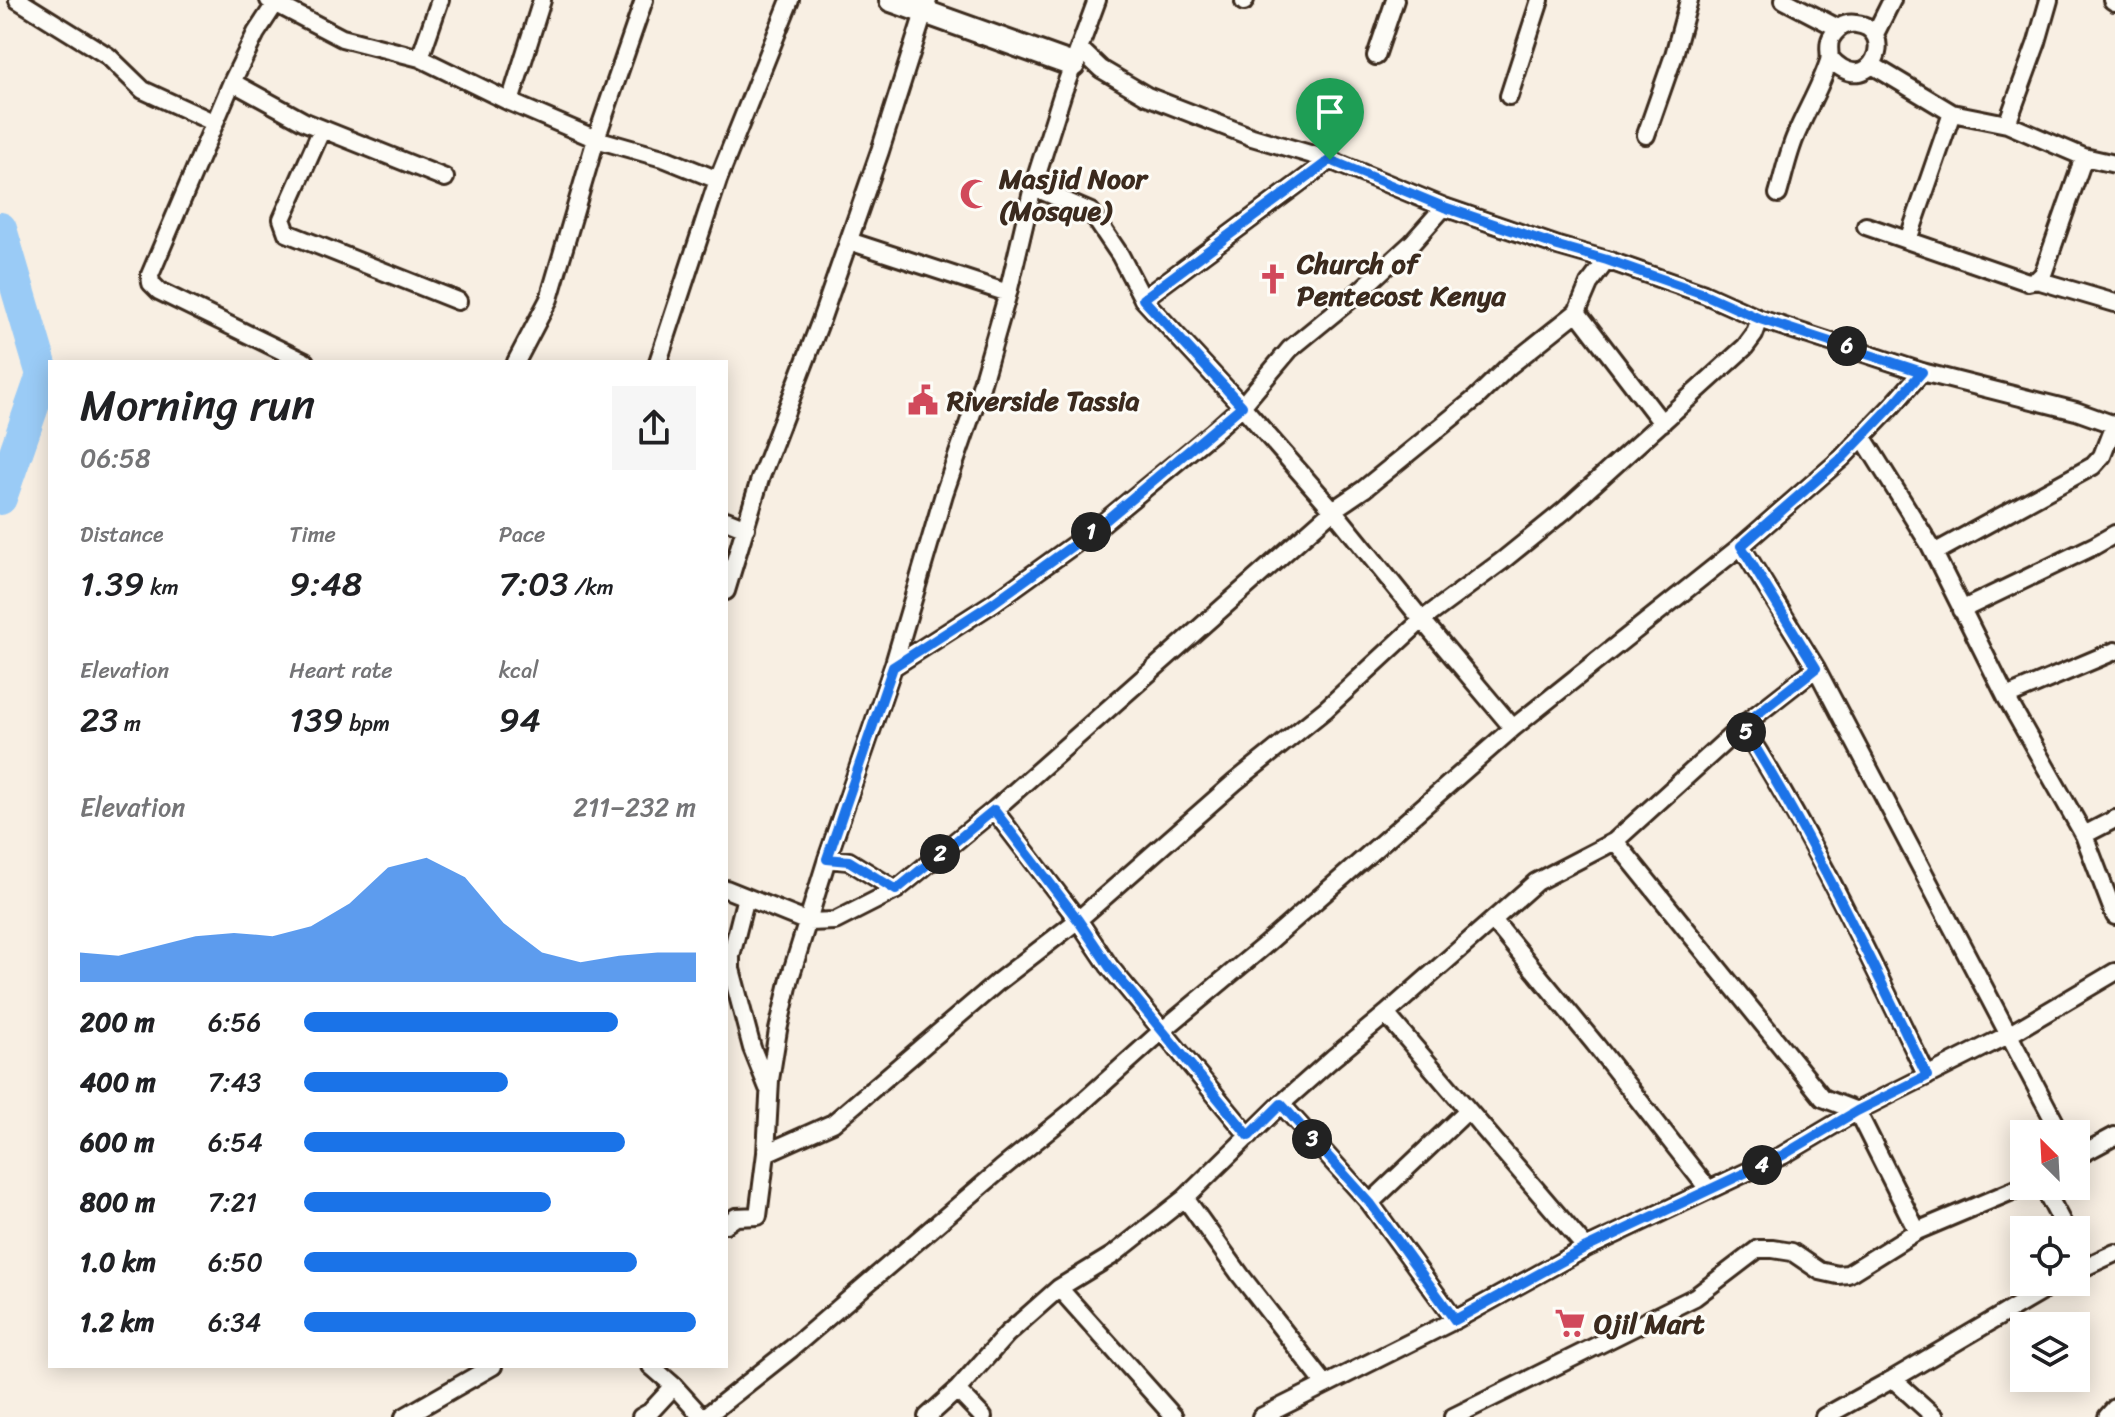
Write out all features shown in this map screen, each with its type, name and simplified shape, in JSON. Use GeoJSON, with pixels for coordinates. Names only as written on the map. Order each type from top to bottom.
{"type":"FeatureCollection","features":[{"type":"Feature","properties":{"kind":"street"},"geometry":{"type":"LineString","coordinates":[[18,0],[108,56],[143,90],[215,123]]}},
{"type":"Feature","properties":{"kind":"street"},"geometry":{"type":"LineString","coordinates":[[420,58],[440,0]]}},
{"type":"Feature","properties":{"kind":"street"},"geometry":{"type":"LineString","coordinates":[[510,102],[542,0]]}},
{"type":"Feature","properties":{"kind":"street"},"geometry":{"type":"LineString","coordinates":[[517,360],[549,299],[596,139],[644,0]]}},
{"type":"Feature","properties":{"kind":"street"},"geometry":{"type":"LineString","coordinates":[[659,360],[718,180],[790,0]]}},
{"type":"Feature","properties":{"kind":"street"},"geometry":{"type":"LineString","coordinates":[[891,0],[927,6],[1076,57],[1147,96],[1252,137],[1330,160],[1444,207],[1704,294],[1760,319],[1922,372],[2076,411],[2115,425],[2102,456],[2093,466],[1934,553]]}},
{"type":"Feature","properties":{"kind":"street"},"geometry":{"type":"LineString","coordinates":[[728,1223],[736,1217],[758,1216],[766,1153],[769,1090],[790,978],[980,390],[1008,293],[1033,187],[1097,0]]}},
{"type":"Feature","properties":{"kind":"street"},"geometry":{"type":"LineString","coordinates":[[1376,56],[1395,0]]}},
{"type":"Feature","properties":{"kind":"street"},"geometry":{"type":"LineString","coordinates":[[1509,96],[1540,0]]}},
{"type":"Feature","properties":{"kind":"street"},"geometry":{"type":"LineString","coordinates":[[1646,135],[1689,0]]}},
{"type":"Feature","properties":{"kind":"street"},"geometry":{"type":"LineString","coordinates":[[1784,0],[1838,28]]}},
{"type":"Feature","properties":{"kind":"street"},"geometry":{"type":"LineString","coordinates":[[1875,34],[1892,0]]}},
{"type":"Feature","properties":{"kind":"street"},"geometry":{"type":"LineString","coordinates":[[2007,124],[2049,0]]}},
{"type":"Feature","properties":{"kind":"street"},"geometry":{"type":"LineString","coordinates":[[301,360],[159,291],[151,283],[150,275],[232,82],[272,2],[342,38],[420,58],[596,139],[666,159],[718,180]]}},
{"type":"Feature","properties":{"kind":"street"},"geometry":{"type":"LineString","coordinates":[[728,585],[760,479],[849,241],[927,6]]}},
{"type":"Feature","properties":{"kind":"street"},"geometry":{"type":"LineString","coordinates":[[1778,194],[1794,139],[1830,58],[1829,42],[1838,28],[1851,23],[1864,25],[1875,34],[1879,50],[1872,65],[1857,73],[1841,71],[1830,58]]}},
{"type":"Feature","properties":{"kind":"street"},"geometry":{"type":"LineString","coordinates":[[1872,65],[1952,113],[2007,124],[2084,157],[2115,164]]}},
{"type":"Feature","properties":{"kind":"street"},"geometry":{"type":"LineString","coordinates":[[232,82],[305,122],[445,178]]}},
{"type":"Feature","properties":{"kind":"street"},"geometry":{"type":"LineString","coordinates":[[1908,240],[1952,113]]}},
{"type":"Feature","properties":{"kind":"street"},"geometry":{"type":"LineString","coordinates":[[322,129],[282,219],[287,233],[458,301]]}},
{"type":"Feature","properties":{"kind":"street"},"geometry":{"type":"LineString","coordinates":[[2037,280],[2043,274],[2084,157]]}},
{"type":"Feature","properties":{"kind":"street"},"geometry":{"type":"LineString","coordinates":[[1143,299],[1330,160]]}},
{"type":"Feature","properties":{"kind":"street"},"geometry":{"type":"LineString","coordinates":[[1033,187],[1091,212],[1120,255],[1143,299],[1333,510],[1513,728]]}},
{"type":"Feature","properties":{"kind":"street"},"geometry":{"type":"LineString","coordinates":[[893,667],[993,603],[1093,531],[1242,406],[1290,349],[1402,253],[1444,207]]}},
{"type":"Feature","properties":{"kind":"street"},"geometry":{"type":"LineString","coordinates":[[1866,226],[2028,282],[2037,280],[2115,303]]}},
{"type":"Feature","properties":{"kind":"street"},"geometry":{"type":"LineString","coordinates":[[849,241],[1008,293]]}},
{"type":"Feature","properties":{"kind":"street"},"geometry":{"type":"LineString","coordinates":[[728,890],[808,922],[835,921],[896,890],[994,810],[1333,510],[1364,489],[1577,312],[1589,284],[1607,260]]}},
{"type":"Feature","properties":{"kind":"street"},"geometry":{"type":"LineString","coordinates":[[1577,312],[1662,423]]}},
{"type":"Feature","properties":{"kind":"street"},"geometry":{"type":"LineString","coordinates":[[766,1153],[833,1123],[999,981],[1078,920],[1235,782],[1326,709],[1422,620],[1565,510],[1745,347],[1760,319]]}},
{"type":"Feature","properties":{"kind":"street"},"geometry":{"type":"LineString","coordinates":[[653,1368],[704,1417],[791,1349],[1075,1109],[1513,728],[1741,546],[1842,458],[1922,372]]}},
{"type":"Feature","properties":{"kind":"street"},"geometry":{"type":"LineString","coordinates":[[1862,436],[1934,553],[2006,697],[2084,835],[2115,916]]}},
{"type":"Feature","properties":{"kind":"street"},"geometry":{"type":"LineString","coordinates":[[728,521],[746,528]]}},
{"type":"Feature","properties":{"kind":"street"},"geometry":{"type":"LineString","coordinates":[[1961,610],[2115,534]]}},
{"type":"Feature","properties":{"kind":"street"},"geometry":{"type":"LineString","coordinates":[[1741,546],[1816,668],[2054,1120]]}},
{"type":"Feature","properties":{"kind":"street"},"geometry":{"type":"LineString","coordinates":[[2006,697],[2115,651]]}},
{"type":"Feature","properties":{"kind":"street"},"geometry":{"type":"LineString","coordinates":[[927,1417],[957,1390],[1007,1334],[1059,1288],[1113,1255],[1185,1198],[1281,1104],[1536,882],[1615,841],[1742,726],[1816,668]]}},
{"type":"Feature","properties":{"kind":"street"},"geometry":{"type":"LineString","coordinates":[[1742,726],[1779,784],[1927,1076]]}},
{"type":"Feature","properties":{"kind":"street"},"geometry":{"type":"LineString","coordinates":[[994,810],[1109,966],[1249,1136]]}},
{"type":"Feature","properties":{"kind":"street"},"geometry":{"type":"LineString","coordinates":[[2084,835],[2115,819]]}},
{"type":"Feature","properties":{"kind":"street"},"geometry":{"type":"LineString","coordinates":[[1615,841],[1823,1098],[1857,1111],[1917,1231]]}},
{"type":"Feature","properties":{"kind":"street"},"geometry":{"type":"LineString","coordinates":[[827,859],[849,861],[896,890]]}},
{"type":"Feature","properties":{"kind":"street"},"geometry":{"type":"LineString","coordinates":[[746,897],[728,955],[752,1048],[769,1090]]}},
{"type":"Feature","properties":{"kind":"street"},"geometry":{"type":"LineString","coordinates":[[1493,920],[1709,1190]]}},
{"type":"Feature","properties":{"kind":"street"},"geometry":{"type":"LineString","coordinates":[[1261,1417],[1455,1320],[1586,1248],[1783,1155],[1857,1111],[2010,1034],[2115,972]]}},
{"type":"Feature","properties":{"kind":"street"},"geometry":{"type":"LineString","coordinates":[[1386,1014],[1586,1248]]}},
{"type":"Feature","properties":{"kind":"street"},"geometry":{"type":"LineString","coordinates":[[1281,1104],[1370,1203],[1455,1320]]}},
{"type":"Feature","properties":{"kind":"street"},"geometry":{"type":"LineString","coordinates":[[1370,1203],[1468,1110]]}},
{"type":"Feature","properties":{"kind":"street"},"geometry":{"type":"LineString","coordinates":[[2090,1149],[2115,1136]]}},
{"type":"Feature","properties":{"kind":"street"},"geometry":{"type":"LineString","coordinates":[[1453,1417],[1695,1297],[1758,1249],[1792,1252],[1820,1271],[1848,1274],[1917,1231],[2010,1192]]}},
{"type":"Feature","properties":{"kind":"street"},"geometry":{"type":"LineString","coordinates":[[1185,1198],[1325,1384]]}},
{"type":"Feature","properties":{"kind":"street"},"geometry":{"type":"LineString","coordinates":[[2090,1264],[2115,1253]]}},
{"type":"Feature","properties":{"kind":"street"},"geometry":{"type":"LineString","coordinates":[[1059,1288],[1174,1417]]}},
{"type":"Feature","properties":{"kind":"street"},"geometry":{"type":"LineString","coordinates":[[1824,1417],[2034,1296]]}},
{"type":"Feature","properties":{"kind":"street"},"geometry":{"type":"LineString","coordinates":[[404,1417],[490,1368]]}},
{"type":"Feature","properties":{"kind":"street"},"geometry":{"type":"LineString","coordinates":[[1893,1379],[1935,1417]]}},
{"type":"Feature","properties":{"kind":"street"},"geometry":{"type":"LineString","coordinates":[[641,1417],[650,1412],[674,1386]]}},
{"type":"Feature","properties":{"kind":"street"},"geometry":{"type":"LineString","coordinates":[[957,1390],[983,1417]]}},
{"type":"Feature","properties":{"kind":"street"},"geometry":{"type":"LineString","coordinates":[[2107,1417],[2115,1408]]}},
{"type":"Feature","properties":{"kind":"waterway"},"geometry":{"type":"LineString","coordinates":[[0,229],[43,375],[0,498]]}},
{"type":"Feature","properties":{"kind":"place","name":"Masjid Noor (Mosque)"},"geometry":{"type":"Point","coordinates":[975,194]}},
{"type":"Feature","properties":{"kind":"place","name":"Church of Pentecost Kenya"},"geometry":{"type":"Point","coordinates":[1273,279]}},
{"type":"Feature","properties":{"kind":"place","name":"Riverside Tassia"},"geometry":{"type":"Point","coordinates":[923,400]}},
{"type":"Feature","properties":{"kind":"place","name":"Ojil Mart"},"geometry":{"type":"Point","coordinates":[1570,1323]}},
{"type":"Feature","properties":{"kind":"route"},"geometry":{"type":"LineString","coordinates":[[1330,160],[1444,207],[1607,260],[1704,294],[1760,319],[1922,372],[1842,458],[1741,546],[1816,668],[1742,726],[1779,784],[1848,914],[1927,1076],[1857,1111],[1783,1155],[1586,1248],[1455,1320],[1370,1203],[1281,1104],[1249,1136],[1109,966],[994,810],[896,890],[849,861],[827,859],[893,667],[993,603],[1093,531],[1242,406],[1143,299],[1330,160]]}}]}
